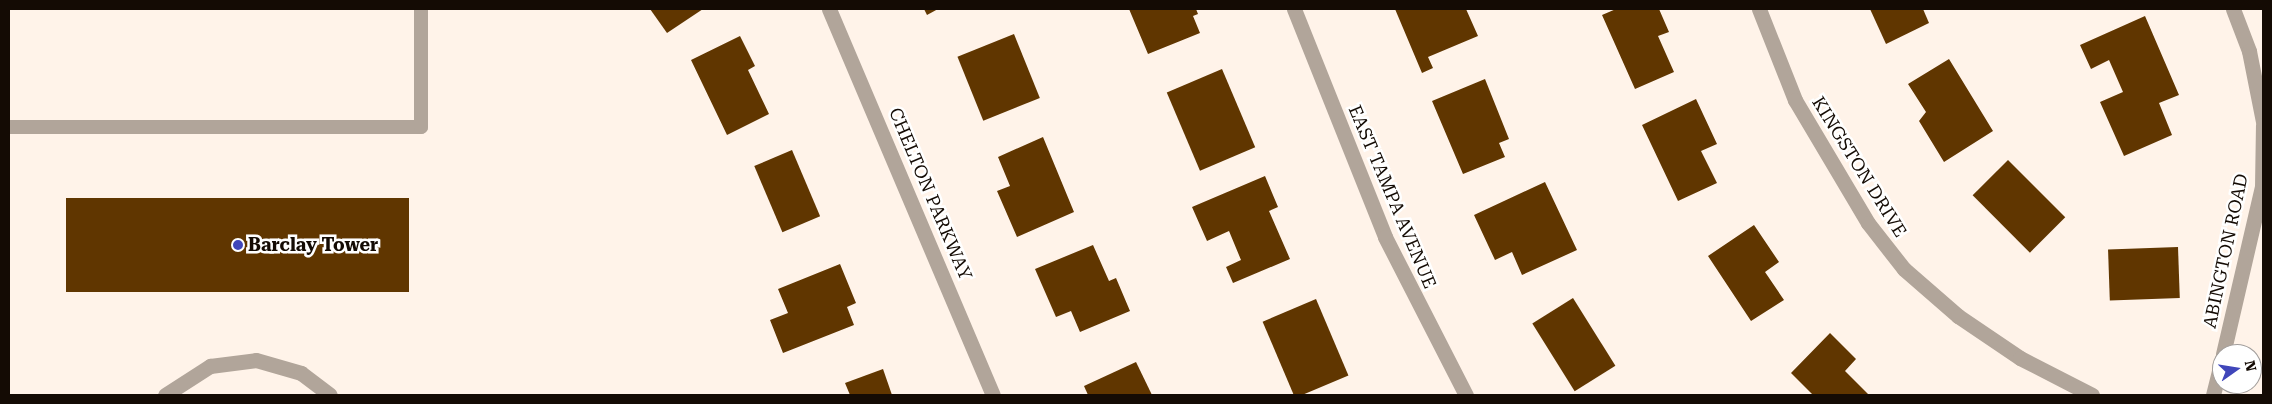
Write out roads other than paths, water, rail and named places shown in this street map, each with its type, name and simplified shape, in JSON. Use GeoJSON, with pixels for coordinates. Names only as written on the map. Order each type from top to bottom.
{"type":"FeatureCollection","features":[{"type":"Feature","properties":{"kind":"street","name":"CHELTON PARKWAY"},"geometry":{"type":"LineString","coordinates":[[829,9],[993,395]]}},
{"type":"Feature","properties":{"kind":"street","name":"EAST TAMPA AVENUE"},"geometry":{"type":"LineString","coordinates":[[1294,9],[1385,237],[1466,395]]}},
{"type":"Feature","properties":{"kind":"street","name":"KINGSTON DRIVE"},"geometry":{"type":"LineString","coordinates":[[1759,9],[1796,100],[1868,223],[1904,269],[1958,316],[2012,353],[2092,395]]}},
{"type":"Feature","properties":{"kind":"street","name":"ABINGTON ROAD"},"geometry":{"type":"LineString","coordinates":[[2225,344],[2262,187],[2263,123],[2249,51],[2233,9]]}},
{"type":"Feature","properties":{"kind":"street"},"geometry":{"type":"LineString","coordinates":[[165,395],[210,366],[256,360],[301,373],[330,395]]}},
{"type":"Feature","properties":{"kind":"lane"},"geometry":{"type":"LineString","coordinates":[[9,127],[421,127],[420,9]]}},
{"type":"Feature","properties":{"kind":"place","name":"Barclay Tower"},"geometry":{"type":"Point","coordinates":[238,245]}}]}
